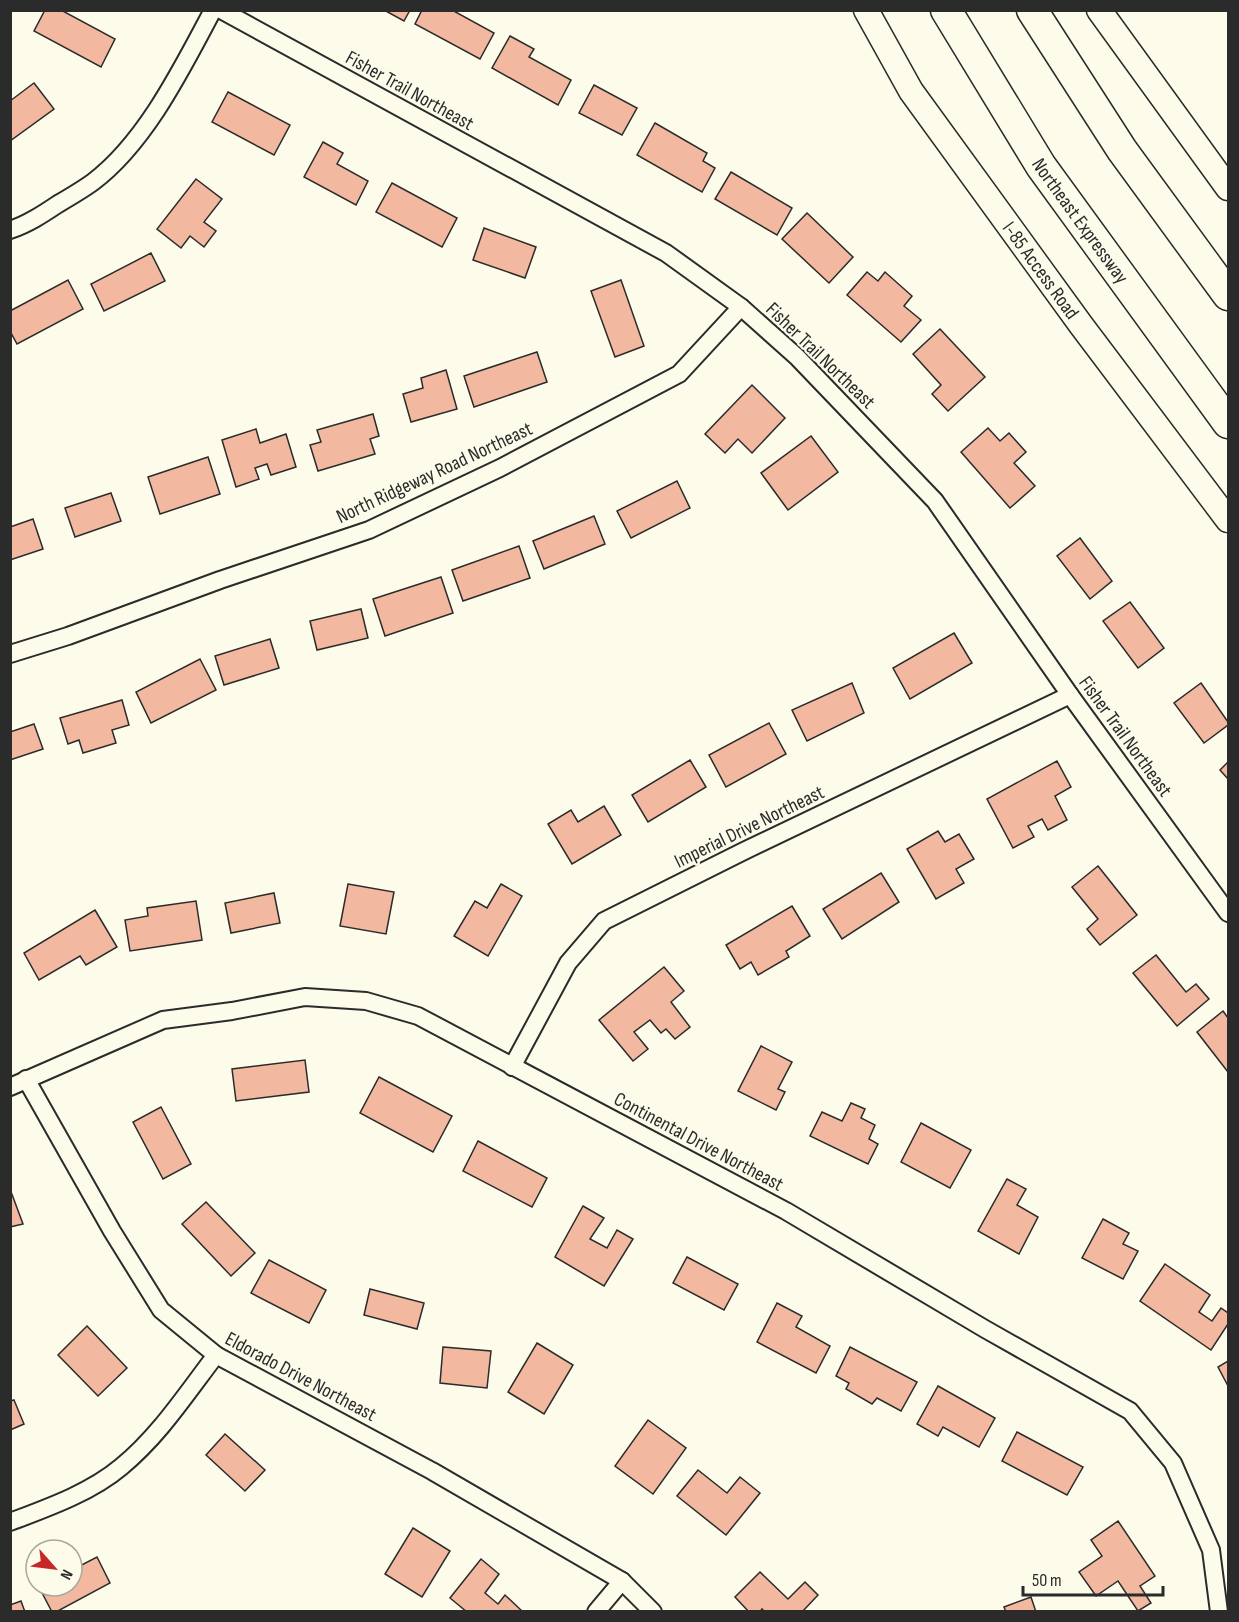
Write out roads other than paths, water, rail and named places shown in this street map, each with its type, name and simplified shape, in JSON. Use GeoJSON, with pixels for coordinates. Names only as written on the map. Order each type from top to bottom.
{"type":"FeatureCollection","features":[{"type":"Feature","properties":{"kind":"highway","name":"Northeast Expressway"},"geometry":{"type":"LineString","coordinates":[[946,10],[1041,166],[1228,423]]}},
{"type":"Feature","properties":{"kind":"highway"},"geometry":{"type":"LineString","coordinates":[[1032,10],[1122,150],[1228,295]]}},
{"type":"Feature","properties":{"kind":"main road","name":"I-85 Access Road"},"geometry":{"type":"LineString","coordinates":[[866,10],[911,91],[1081,325],[1228,520]]}},
{"type":"Feature","properties":{"kind":"main road"},"geometry":{"type":"LineString","coordinates":[[1099,10],[1228,188]]}},
{"type":"Feature","properties":{"kind":"street"},"geometry":{"type":"LineString","coordinates":[[10,230],[27,225],[94,181],[125,151],[153,113],[183,65],[213,10]]}},
{"type":"Feature","properties":{"kind":"street","name":"Fisher Trail Northeast"},"geometry":{"type":"LineString","coordinates":[[221,10],[666,253],[741,307],[797,357],[935,501],[1070,695],[1228,913]]}},
{"type":"Feature","properties":{"kind":"street","name":"North Ridgeway Road Northeast"},"geometry":{"type":"LineString","coordinates":[[10,654],[68,636],[220,580],[369,530],[490,473],[679,374],[741,307]]}},
{"type":"Feature","properties":{"kind":"street","name":"Imperial Drive Northeast"},"geometry":{"type":"LineString","coordinates":[[513,1067],[568,963],[604,921],[1070,695]]}},
{"type":"Feature","properties":{"kind":"street","name":"Continental Drive Northeast"},"geometry":{"type":"LineString","coordinates":[[10,1086],[163,1020],[232,1011],[305,997],[366,1001],[418,1016],[786,1211],[985,1329],[1130,1411],[1173,1462],[1211,1550],[1219,1611]]}},
{"type":"Feature","properties":{"kind":"street","name":"Eldorado Drive Northeast"},"geometry":{"type":"LineString","coordinates":[[26,1078],[112,1231],[161,1310],[216,1355],[432,1471],[622,1581],[653,1611]]}},
{"type":"Feature","properties":{"kind":"street"},"geometry":{"type":"LineString","coordinates":[[10,1522],[69,1500],[120,1468],[161,1428],[216,1355]]}},
{"type":"Feature","properties":{"kind":"street"},"geometry":{"type":"LineString","coordinates":[[596,1611],[622,1581]]}}]}
